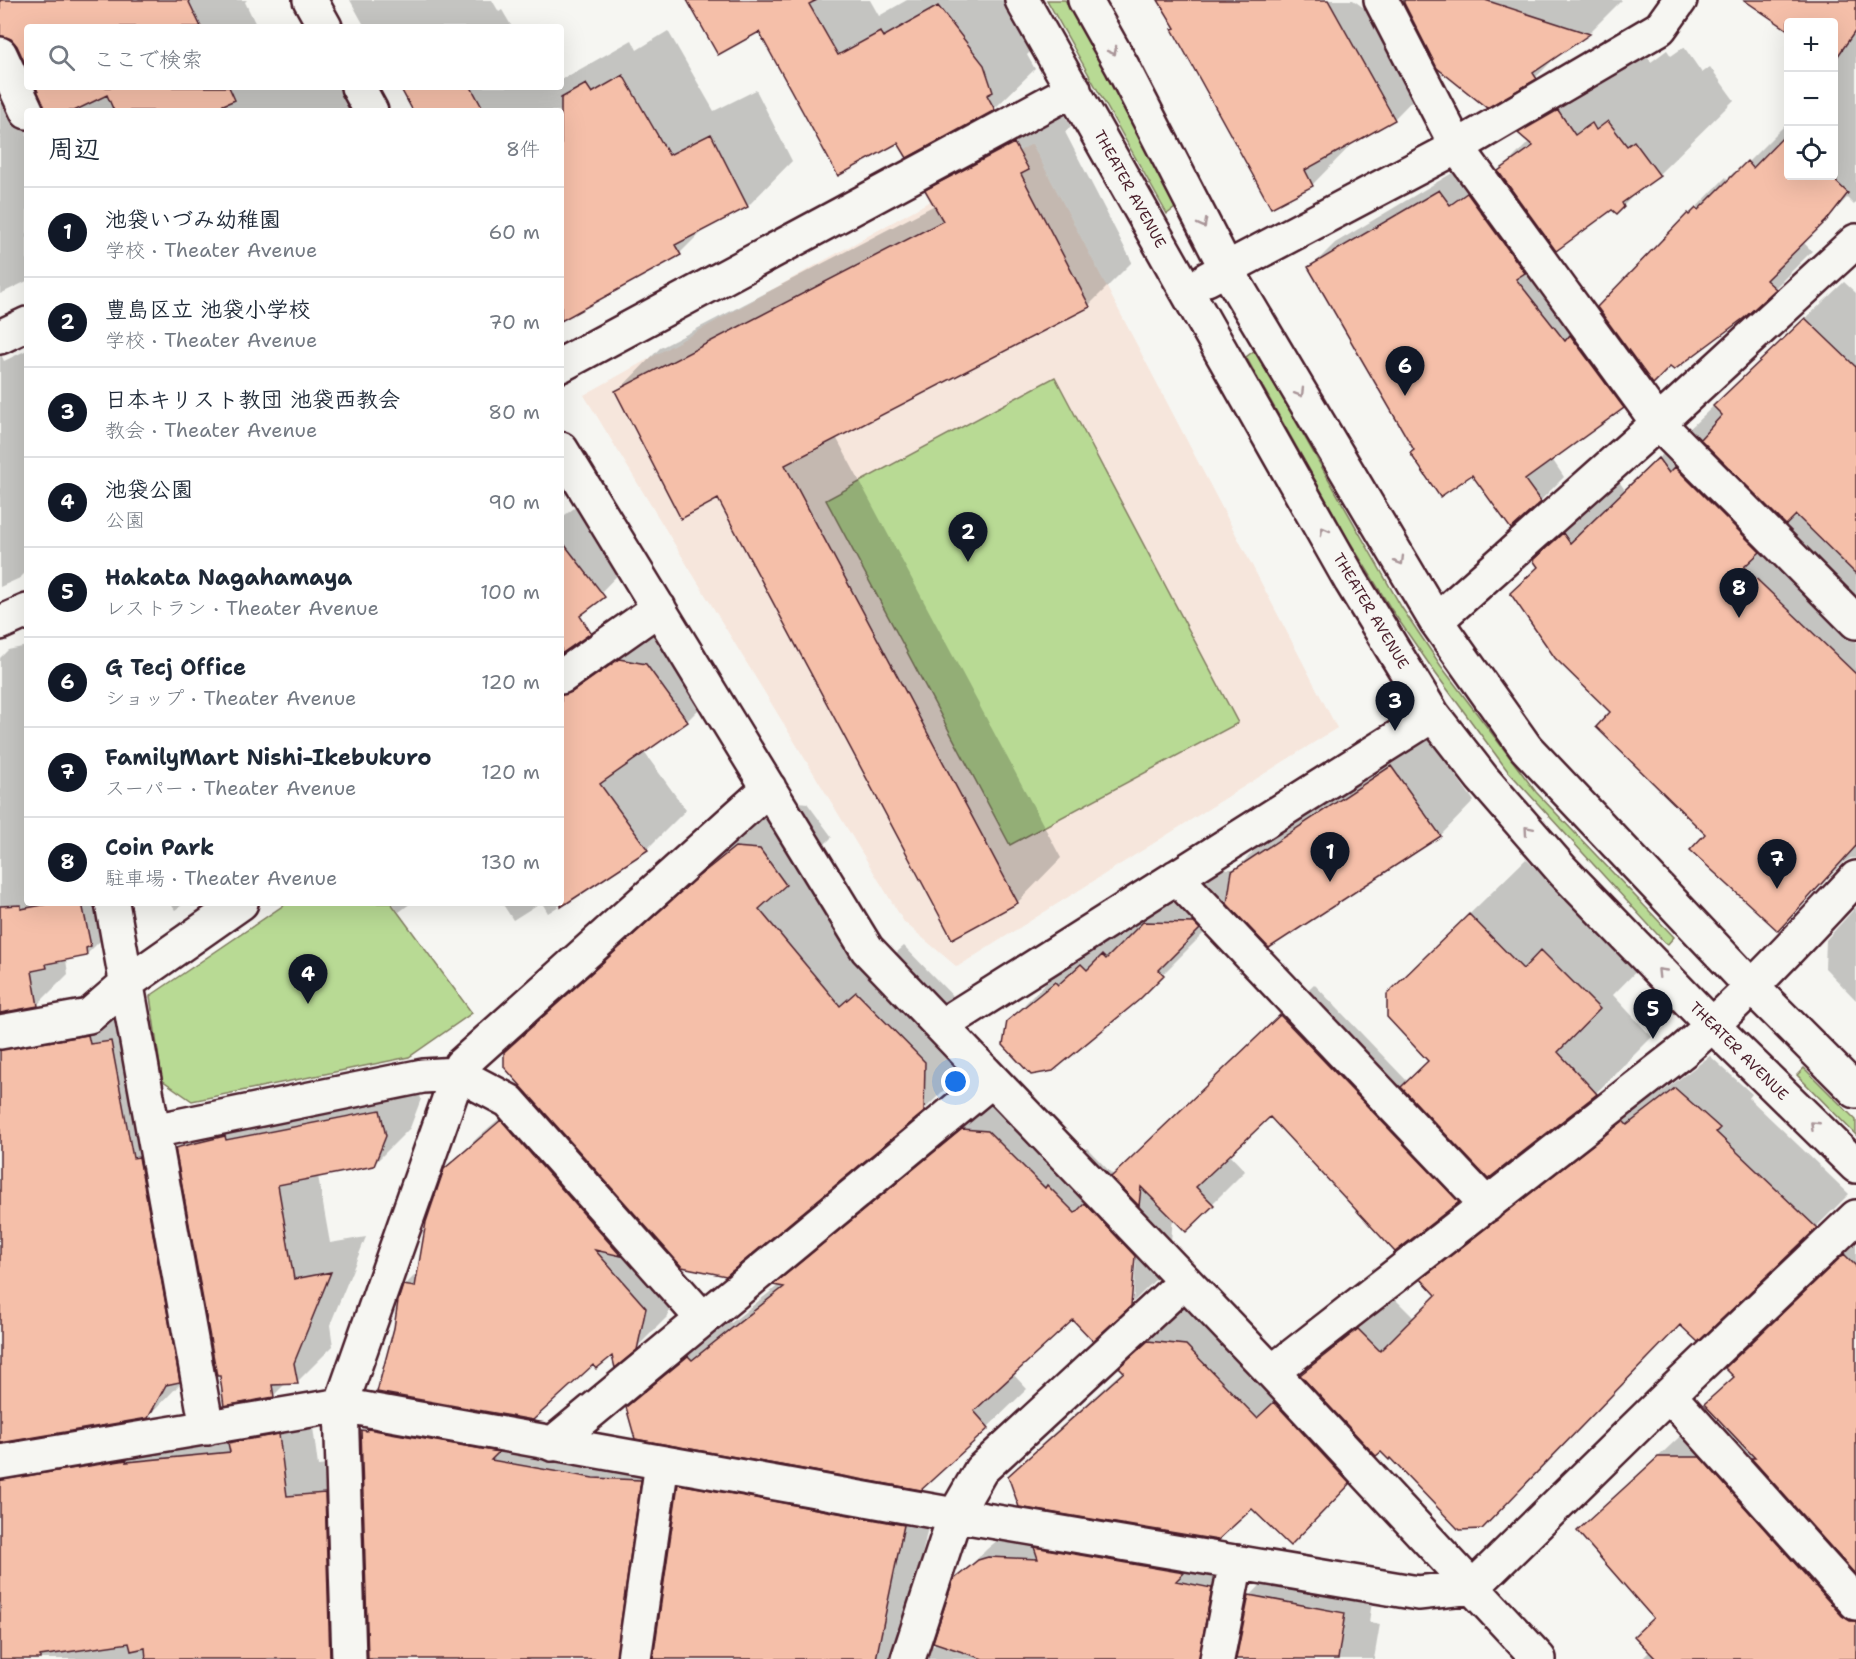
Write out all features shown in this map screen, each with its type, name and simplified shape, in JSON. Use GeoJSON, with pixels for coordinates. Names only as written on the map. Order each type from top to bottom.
{"type":"FeatureCollection","features":[{"type":"Feature","properties":{"kind":"street"},"geometry":{"type":"LineString","coordinates":[[310,0],[323,24]]}},
{"type":"Feature","properties":{"kind":"street","name":"THEATER AVENUE"},"geometry":{"type":"LineString","coordinates":[[1022,0],[1074,88],[1351,580],[1433,715],[1482,778],[1563,871],[1713,1026],[1856,1166]]}},
{"type":"Feature","properties":{"kind":"street"},"geometry":{"type":"LineString","coordinates":[[1084,0],[1122,66],[1226,268],[1436,621],[1526,748],[1752,987],[1856,1091]]}},
{"type":"Feature","properties":{"kind":"street"},"geometry":{"type":"LineString","coordinates":[[1381,0],[1457,147],[1658,423],[1856,622]]}},
{"type":"Feature","properties":{"kind":"street"},"geometry":{"type":"LineString","coordinates":[[1188,291],[1226,268],[1457,147],[1660,28],[1680,0]]}},
{"type":"Feature","properties":{"kind":"street"},"geometry":{"type":"LineString","coordinates":[[0,54],[25,108]]}},
{"type":"Feature","properties":{"kind":"street"},"geometry":{"type":"LineString","coordinates":[[564,363],[1074,88]]}},
{"type":"Feature","properties":{"kind":"street"},"geometry":{"type":"LineString","coordinates":[[360,90],[369,108]]}},
{"type":"Feature","properties":{"kind":"street"},"geometry":{"type":"LineString","coordinates":[[1436,621],[1854,248]]}},
{"type":"Feature","properties":{"kind":"street"},"geometry":{"type":"LineString","coordinates":[[0,337],[24,325]]}},
{"type":"Feature","properties":{"kind":"street"},"geometry":{"type":"LineString","coordinates":[[564,454],[867,949],[1272,1372],[1539,1659]]}},
{"type":"Feature","properties":{"kind":"street"},"geometry":{"type":"LineString","coordinates":[[564,675],[659,608]]}},
{"type":"Feature","properties":{"kind":"street"},"geometry":{"type":"LineString","coordinates":[[0,623],[24,612]]}},
{"type":"Feature","properties":{"kind":"street"},"geometry":{"type":"LineString","coordinates":[[941,1026],[1433,715]]}},
{"type":"Feature","properties":{"kind":"street"},"geometry":{"type":"LineString","coordinates":[[348,1659],[341,1405],[461,1065],[769,788]]}},
{"type":"Feature","properties":{"kind":"street"},"geometry":{"type":"LineString","coordinates":[[1176,877],[1486,1205]]}},
{"type":"Feature","properties":{"kind":"street"},"geometry":{"type":"LineString","coordinates":[[1272,1372],[1713,1026],[1856,878]]}},
{"type":"Feature","properties":{"kind":"street"},"geometry":{"type":"LineString","coordinates":[[113,906],[207,1428]]}},
{"type":"Feature","properties":{"kind":"street"},"geometry":{"type":"LineString","coordinates":[[0,1032],[89,1016],[127,983],[237,906]]}},
{"type":"Feature","properties":{"kind":"street"},"geometry":{"type":"LineString","coordinates":[[153,1131],[423,1076],[458,1074],[509,1101],[703,1319]]}},
{"type":"Feature","properties":{"kind":"street"},"geometry":{"type":"LineString","coordinates":[[552,1443],[993,1080]]}},
{"type":"Feature","properties":{"kind":"street"},"geometry":{"type":"LineString","coordinates":[[0,1462],[341,1405],[955,1515],[1418,1593],[1473,1587],[1856,1216]]}},
{"type":"Feature","properties":{"kind":"street"},"geometry":{"type":"LineString","coordinates":[[908,1659],[955,1515],[981,1470],[1185,1281]]}},
{"type":"Feature","properties":{"kind":"street"},"geometry":{"type":"LineString","coordinates":[[1669,1395],[1856,1603]]}},
{"type":"Feature","properties":{"kind":"street"},"geometry":{"type":"LineString","coordinates":[[634,1659],[662,1463]]}},
{"type":"Feature","properties":{"kind":"street"},"geometry":{"type":"LineString","coordinates":[[1218,1659],[1236,1562]]}},
{"type":"Feature","properties":{"kind":"shaded area"},"geometry":{"type":"Polygon","coordinates":[[[1032,144],[1337,728],[957,967],[904,922],[584,395],[1032,144]]]}},
{"type":"Feature","properties":{"kind":"green space"},"geometry":{"type":"Polygon","coordinates":[[[1047,0],[1065,0],[1182,203],[1167,214],[1047,0]]]}},
{"type":"Feature","properties":{"kind":"green space"},"geometry":{"type":"Polygon","coordinates":[[[1255,350],[1402,608],[1441,666],[1536,792],[1674,937],[1667,945],[1507,770],[1436,674],[1391,609],[1350,542],[1246,357],[1255,350]]]}},
{"type":"Feature","properties":{"kind":"green space"},"geometry":{"type":"Polygon","coordinates":[[[1055,377],[1238,723],[1010,845],[826,500],[1055,377]]]}},
{"type":"Feature","properties":{"kind":"green space"},"geometry":{"type":"Polygon","coordinates":[[[283,906],[393,906],[472,1013],[409,1057],[192,1101],[162,1080],[150,996],[283,906]]]}},
{"type":"Feature","properties":{"kind":"green space"},"geometry":{"type":"Polygon","coordinates":[[[1804,1068],[1856,1120],[1856,1135],[1797,1075],[1804,1068]]]}},
{"type":"Feature","properties":{"kind":"building"},"geometry":{"type":"Polygon","coordinates":[[[0,0],[188,0],[200,24],[24,24],[24,61],[11,39],[0,36],[0,0]]]}},
{"type":"Feature","properties":{"kind":"building"},"geometry":{"type":"Polygon","coordinates":[[[687,0],[817,0],[809,4],[838,55],[880,32],[883,37],[938,6],[984,65],[993,92],[987,95],[995,110],[907,158],[898,143],[838,176],[759,32],[718,55],[687,0]]]}},
{"type":"Feature","properties":{"kind":"building"},"geometry":{"type":"Polygon","coordinates":[[[1158,0],[1328,0],[1395,120],[1305,170],[1313,186],[1271,208],[1158,0]]]}},
{"type":"Feature","properties":{"kind":"building"},"geometry":{"type":"Polygon","coordinates":[[[1404,0],[1485,0],[1590,34],[1533,73],[1537,79],[1487,108],[1437,68],[1404,0]]]}},
{"type":"Feature","properties":{"kind":"building"},"geometry":{"type":"Polygon","coordinates":[[[1744,0],[1856,0],[1856,30],[1838,56],[1838,18],[1784,18],[1784,27],[1744,0]]]}},
{"type":"Feature","properties":{"kind":"building"},"geometry":{"type":"Polygon","coordinates":[[[623,75],[669,155],[711,134],[748,207],[675,245],[681,255],[564,319],[564,108],[561,108],[561,98],[586,84],[592,93],[623,75]]]}},
{"type":"Feature","properties":{"kind":"building"},"geometry":{"type":"Polygon","coordinates":[[[37,90],[230,90],[235,100],[216,108],[113,108],[107,95],[80,108],[44,108],[37,90]]]}},
{"type":"Feature","properties":{"kind":"building"},"geometry":{"type":"Polygon","coordinates":[[[402,90],[473,90],[482,108],[411,108],[402,90]]]}},
{"type":"Feature","properties":{"kind":"building"},"geometry":{"type":"Polygon","coordinates":[[[1558,110],[1575,135],[1592,123],[1596,130],[1608,121],[1627,146],[1634,141],[1660,176],[1622,203],[1624,207],[1617,214],[1612,210],[1556,251],[1498,171],[1533,146],[1518,133],[1558,110]]]}},
{"type":"Feature","properties":{"kind":"building"},"geometry":{"type":"Polygon","coordinates":[[[1784,136],[1784,180],[1834,180],[1848,193],[1826,221],[1766,280],[1776,289],[1744,318],[1674,370],[1670,367],[1653,384],[1597,307],[1688,213],[1689,215],[1696,208],[1698,210],[1747,161],[1753,168],[1784,136]]]}},
{"type":"Feature","properties":{"kind":"building"},"geometry":{"type":"Polygon","coordinates":[[[1014,143],[1029,170],[1021,174],[1090,307],[785,465],[1018,903],[952,939],[718,499],[681,519],[615,391],[943,221],[925,190],[1014,143]]]}},
{"type":"Feature","properties":{"kind":"building"},"geometry":{"type":"Polygon","coordinates":[[[1439,190],[1450,205],[1467,193],[1525,273],[1516,279],[1565,341],[1570,335],[1624,408],[1525,480],[1541,502],[1511,529],[1472,475],[1440,497],[1410,453],[1414,450],[1308,267],[1439,190]]]}},
{"type":"Feature","properties":{"kind":"building"},"geometry":{"type":"Polygon","coordinates":[[[1805,318],[1856,367],[1856,574],[1796,515],[1786,525],[1700,439],[1722,415],[1713,406],[1805,318]]]}},
{"type":"Feature","properties":{"kind":"building"},"geometry":{"type":"Polygon","coordinates":[[[1658,458],[1669,473],[1675,467],[1760,552],[1744,567],[1856,674],[1856,846],[1778,931],[1690,850],[1705,834],[1596,727],[1610,712],[1555,658],[1510,593],[1538,567],[1533,560],[1563,533],[1570,543],[1658,458]]]}},
{"type":"Feature","properties":{"kind":"building"},"geometry":{"type":"Polygon","coordinates":[[[564,544],[605,597],[580,616],[591,633],[564,652],[564,544]]]}},
{"type":"Feature","properties":{"kind":"building"},"geometry":{"type":"Polygon","coordinates":[[[619,659],[646,664],[688,722],[600,784],[648,850],[564,905],[564,694],[572,692],[619,659]]]}},
{"type":"Feature","properties":{"kind":"building"},"geometry":{"type":"Polygon","coordinates":[[[1391,766],[1441,836],[1269,948],[1227,904],[1232,871],[1391,766]]]}},
{"type":"Feature","properties":{"kind":"building"},"geometry":{"type":"Polygon","coordinates":[[[735,847],[760,849],[786,885],[759,909],[840,1006],[856,992],[925,1062],[924,1112],[726,1276],[682,1267],[504,1067],[504,1052],[694,880],[735,847]]]}},
{"type":"Feature","properties":{"kind":"building"},"geometry":{"type":"Polygon","coordinates":[[[21,905],[21,909],[37,906],[83,906],[91,946],[86,948],[87,956],[46,964],[47,968],[32,971],[38,1006],[0,1013],[0,906],[21,905]]]}},
{"type":"Feature","properties":{"kind":"building"},"geometry":{"type":"Polygon","coordinates":[[[1469,914],[1523,969],[1541,950],[1600,1009],[1558,1052],[1597,1094],[1488,1179],[1401,1087],[1428,1061],[1387,1017],[1387,994],[1469,914]]]}},
{"type":"Feature","properties":{"kind":"building"},"geometry":{"type":"Polygon","coordinates":[[[1143,922],[1194,923],[1200,929],[1159,970],[1164,975],[1139,1000],[1053,1071],[1031,1075],[1003,1045],[1007,1021],[1055,982],[1058,985],[1081,964],[1087,970],[1102,955],[1106,959],[1143,922]]]}},
{"type":"Feature","properties":{"kind":"building"},"geometry":{"type":"Polygon","coordinates":[[[1280,1015],[1459,1202],[1395,1252],[1270,1117],[1196,1187],[1214,1205],[1186,1232],[1141,1187],[1139,1206],[1111,1177],[1280,1015]]]}},
{"type":"Feature","properties":{"kind":"building"},"geometry":{"type":"Polygon","coordinates":[[[88,1035],[90,1044],[111,1041],[133,1158],[139,1157],[180,1382],[166,1385],[148,1418],[0,1443],[0,1050],[88,1035]]]}},
{"type":"Feature","properties":{"kind":"building"},"geometry":{"type":"Polygon","coordinates":[[[1675,1088],[1720,1128],[1716,1132],[1817,1228],[1698,1342],[1680,1325],[1482,1529],[1459,1530],[1390,1458],[1389,1460],[1381,1452],[1376,1456],[1300,1375],[1358,1329],[1380,1351],[1436,1295],[1421,1279],[1623,1121],[1627,1125],[1675,1088]]]}},
{"type":"Feature","properties":{"kind":"building"},"geometry":{"type":"Polygon","coordinates":[[[380,1110],[386,1136],[374,1166],[278,1185],[294,1279],[331,1272],[294,1363],[298,1384],[272,1385],[274,1397],[224,1406],[175,1148],[225,1136],[226,1140],[380,1110]]]}},
{"type":"Feature","properties":{"kind":"building"},"geometry":{"type":"Polygon","coordinates":[[[501,1120],[621,1256],[595,1250],[646,1308],[637,1350],[615,1368],[612,1356],[596,1369],[593,1365],[533,1420],[377,1392],[403,1285],[415,1287],[426,1222],[444,1169],[501,1120]]]}},
{"type":"Feature","properties":{"kind":"building"},"geometry":{"type":"Polygon","coordinates":[[[962,1129],[988,1131],[1045,1188],[1047,1185],[1075,1213],[1085,1203],[1135,1256],[1131,1306],[1093,1341],[1073,1320],[974,1411],[989,1428],[921,1490],[635,1439],[626,1407],[688,1356],[692,1360],[784,1287],[773,1285],[962,1129]]]}},
{"type":"Feature","properties":{"kind":"building"},"geometry":{"type":"Polygon","coordinates":[[[1844,1254],[1856,1266],[1856,1575],[1751,1458],[1755,1458],[1704,1404],[1734,1377],[1725,1368],[1844,1254]]]}},
{"type":"Feature","properties":{"kind":"building"},"geometry":{"type":"Polygon","coordinates":[[[1148,1341],[1186,1345],[1257,1418],[1274,1402],[1350,1484],[1290,1546],[1252,1509],[1218,1540],[1019,1507],[1008,1476],[1124,1372],[1119,1367],[1148,1341]]]}},
{"type":"Feature","properties":{"kind":"building"},"geometry":{"type":"Polygon","coordinates":[[[368,1429],[499,1452],[491,1460],[593,1478],[641,1480],[616,1659],[368,1659],[361,1430],[367,1431],[368,1429]]]}},
{"type":"Feature","properties":{"kind":"building"},"geometry":{"type":"Polygon","coordinates":[[[279,1434],[287,1496],[325,1493],[330,1659],[146,1659],[145,1648],[131,1651],[129,1643],[40,1656],[40,1659],[0,1659],[0,1480],[127,1460],[126,1462],[230,1452],[228,1443],[279,1434]]]}},
{"type":"Feature","properties":{"kind":"building"},"geometry":{"type":"Polygon","coordinates":[[[1658,1457],[1700,1457],[1842,1616],[1850,1621],[1856,1621],[1856,1659],[1656,1659],[1634,1636],[1653,1618],[1577,1531],[1658,1457]]]}},
{"type":"Feature","properties":{"kind":"building"},"geometry":{"type":"Polygon","coordinates":[[[678,1484],[904,1525],[876,1659],[653,1659],[678,1484]]]}},
{"type":"Feature","properties":{"kind":"building"},"geometry":{"type":"Polygon","coordinates":[[[1034,1547],[1184,1573],[1176,1581],[1212,1588],[1199,1659],[983,1659],[933,1642],[953,1580],[978,1560],[988,1557],[1038,1559],[1034,1547]]]}},
{"type":"Feature","properties":{"kind":"building"},"geometry":{"type":"Polygon","coordinates":[[[1249,1595],[1345,1613],[1338,1659],[1236,1659],[1249,1595]]]}},
{"type":"Feature","properties":{"kind":"place","name":"G Tecj Office"},"geometry":{"type":"Point","coordinates":[1405,396]}},
{"type":"Feature","properties":{"kind":"place","name":"豊島区立 池袋小学校"},"geometry":{"type":"Point","coordinates":[968,562]}},
{"type":"Feature","properties":{"kind":"place","name":"Coin Park"},"geometry":{"type":"Point","coordinates":[1739,618]}},
{"type":"Feature","properties":{"kind":"place","name":"日本キリスト教団 池袋西教会"},"geometry":{"type":"Point","coordinates":[1395,731]}},
{"type":"Feature","properties":{"kind":"place","name":"池袋いづみ幼稚園"},"geometry":{"type":"Point","coordinates":[1330,882]}},
{"type":"Feature","properties":{"kind":"place","name":"FamilyMart Nishi-Ikebukuro"},"geometry":{"type":"Point","coordinates":[1777,889]}},
{"type":"Feature","properties":{"kind":"place","name":"池袋公園"},"geometry":{"type":"Point","coordinates":[308,1004]}},
{"type":"Feature","properties":{"kind":"place","name":"Hakata Nagahamaya"},"geometry":{"type":"Point","coordinates":[1653,1039]}}]}
